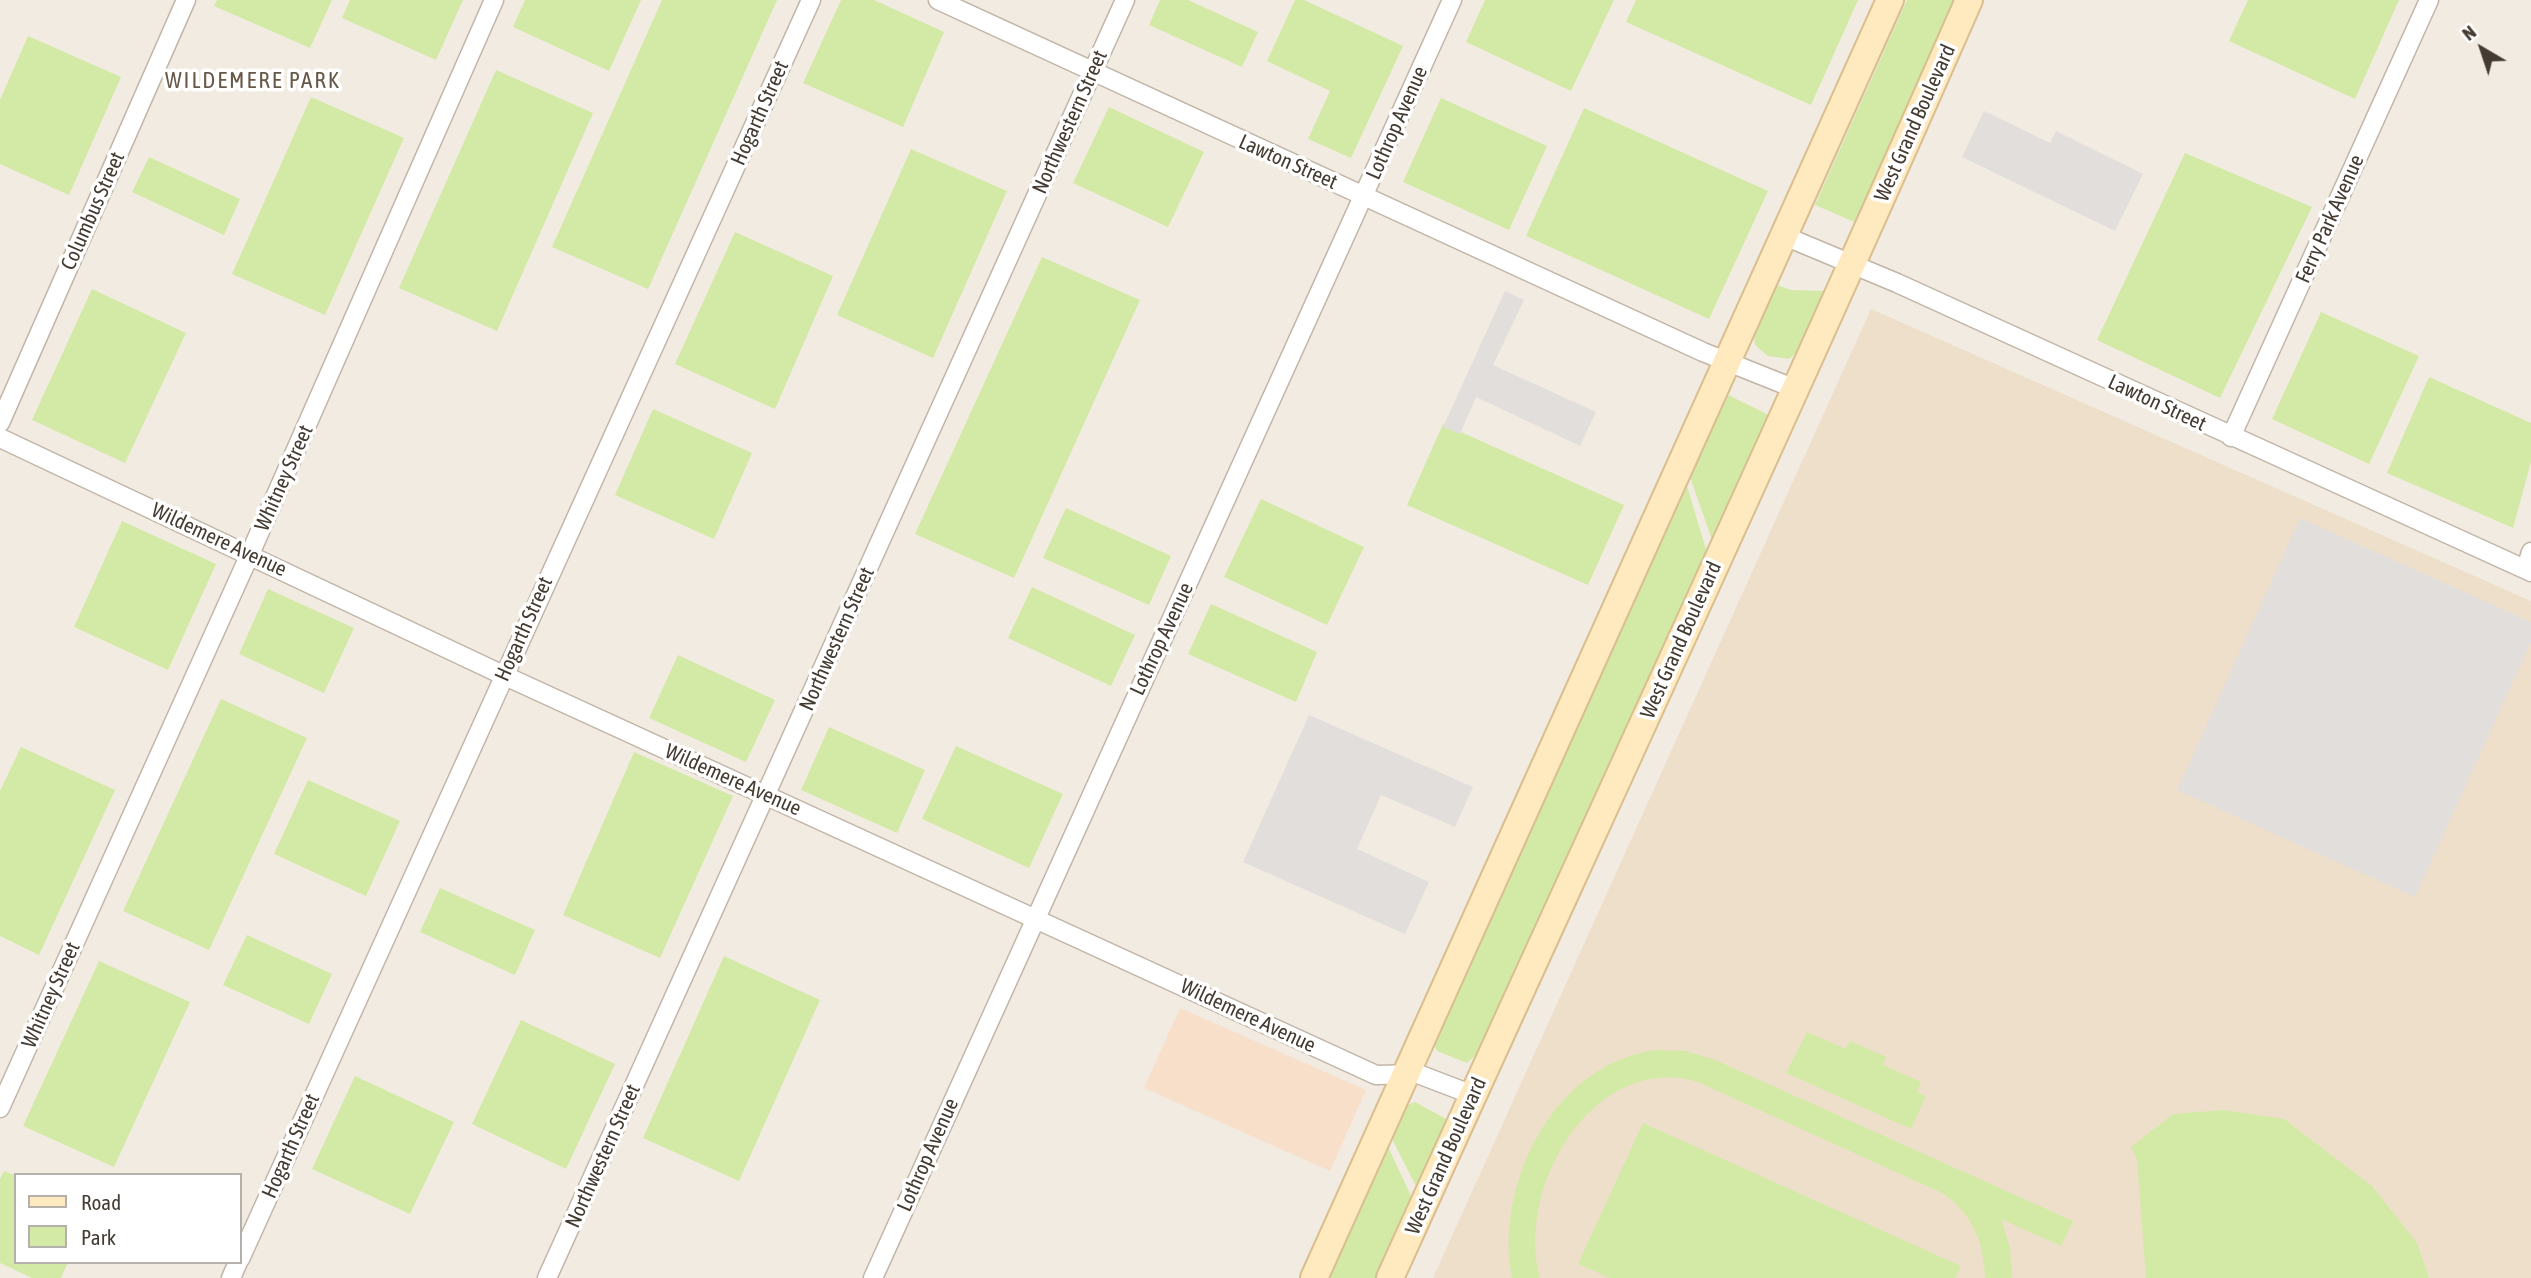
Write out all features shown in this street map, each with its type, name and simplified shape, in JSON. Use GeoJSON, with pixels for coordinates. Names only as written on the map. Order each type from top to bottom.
{"type":"FeatureCollection","features":[{"type":"Feature","properties":{"kind":"main road"},"geometry":{"type":"LineString","coordinates":[[1314,1278],[1729,360],[1782,234],[1890,0]]}},
{"type":"Feature","properties":{"kind":"main road","name":"West Grand Boulevard"},"geometry":{"type":"LineString","coordinates":[[1390,1278],[1567,895],[1793,388],[1853,265],[1969,0]]}},
{"type":"Feature","properties":{"kind":"street","name":"Columbus Street"},"geometry":{"type":"LineString","coordinates":[[0,422],[186,0]]}},
{"type":"Feature","properties":{"kind":"street","name":"Whitney Street"},"geometry":{"type":"LineString","coordinates":[[0,1108],[250,554],[494,0]]}},
{"type":"Feature","properties":{"kind":"street","name":"Hogarth Street"},"geometry":{"type":"LineString","coordinates":[[242,1253],[811,0]]}},
{"type":"Feature","properties":{"kind":"street","name":"Lawton Street"},"geometry":{"type":"LineString","coordinates":[[938,0],[1703,352],[1729,360],[1793,388]]}},
{"type":"Feature","properties":{"kind":"street","name":"Northwestern Street"},"geometry":{"type":"LineString","coordinates":[[547,1278],[1125,0]]}},
{"type":"Feature","properties":{"kind":"street","name":"Lothrop Avenue"},"geometry":{"type":"LineString","coordinates":[[873,1278],[1452,0]]}},
{"type":"Feature","properties":{"kind":"street","name":"Ferry Park Avenue"},"geometry":{"type":"LineString","coordinates":[[2231,437],[2429,0]]}},
{"type":"Feature","properties":{"kind":"street","name":"Lawton Street"},"geometry":{"type":"LineString","coordinates":[[1782,234],[2231,437],[2309,469],[2528,571]]}},
{"type":"Feature","properties":{"kind":"street","name":"Wildemere Avenue"},"geometry":{"type":"LineString","coordinates":[[0,438],[503,676],[1376,1075],[1418,1074],[1473,1095]]}},
{"type":"Feature","properties":{"kind":"street"},"geometry":{"type":"LineString","coordinates":[[2528,571],[2531,552]]}},
{"type":"Feature","properties":{"kind":"shaded area"},"geometry":{"type":"Polygon","coordinates":[[[1984,111],[2050,143],[2056,131],[2143,174],[2115,231],[1962,157],[1984,111]]]}},
{"type":"Feature","properties":{"kind":"shaded area"},"geometry":{"type":"Polygon","coordinates":[[[1505,291],[1524,300],[1493,365],[1596,412],[1580,446],[1476,397],[1460,434],[1443,427],[1505,291]]]}},
{"type":"Feature","properties":{"kind":"shaded area"},"geometry":{"type":"Polygon","coordinates":[[[1871,309],[2531,601],[2531,1278],[1433,1278],[1871,309]]]}},
{"type":"Feature","properties":{"kind":"shaded area"},"geometry":{"type":"Polygon","coordinates":[[[2300,518],[2531,622],[2531,642],[2415,897],[2177,790],[2300,518]]]}},
{"type":"Feature","properties":{"kind":"shaded area"},"geometry":{"type":"Polygon","coordinates":[[[1309,715],[1473,787],[1455,827],[1381,795],[1357,849],[1429,882],[1405,934],[1243,862],[1309,715]]]}},
{"type":"Feature","properties":{"kind":"shaded area"},"geometry":{"type":"Polygon","coordinates":[[[1180,1008],[1366,1090],[1330,1171],[1144,1088],[1180,1008]]]}},
{"type":"Feature","properties":{"kind":"green space"},"geometry":{"type":"Polygon","coordinates":[[[217,0],[332,0],[310,48],[214,6],[217,0]]]}},
{"type":"Feature","properties":{"kind":"green space"},"geometry":{"type":"Polygon","coordinates":[[[350,0],[463,0],[436,60],[342,18],[350,0]]]}},
{"type":"Feature","properties":{"kind":"green space"},"geometry":{"type":"Polygon","coordinates":[[[525,0],[641,0],[609,71],[513,27],[525,0]]]}},
{"type":"Feature","properties":{"kind":"green space"},"geometry":{"type":"Polygon","coordinates":[[[662,0],[777,0],[648,289],[552,247],[662,0]]]}},
{"type":"Feature","properties":{"kind":"green space"},"geometry":{"type":"Polygon","coordinates":[[[841,0],[874,0],[944,32],[903,127],[803,83],[841,0]]]}},
{"type":"Feature","properties":{"kind":"green space"},"geometry":{"type":"Polygon","coordinates":[[[1160,0],[1188,0],[1258,32],[1242,67],[1149,25],[1160,0]]]}},
{"type":"Feature","properties":{"kind":"green space"},"geometry":{"type":"Polygon","coordinates":[[[1295,0],[1304,0],[1403,46],[1351,158],[1308,139],[1330,91],[1267,61],[1295,0]]]}},
{"type":"Feature","properties":{"kind":"green space"},"geometry":{"type":"Polygon","coordinates":[[[1485,0],[1614,0],[1571,91],[1466,42],[1485,0]]]}},
{"type":"Feature","properties":{"kind":"green space"},"geometry":{"type":"Polygon","coordinates":[[[1636,0],[1858,0],[1811,105],[1626,22],[1636,0]]]}},
{"type":"Feature","properties":{"kind":"green space"},"geometry":{"type":"Polygon","coordinates":[[[1907,0],[1958,0],[1857,223],[1815,205],[1907,0]]]}},
{"type":"Feature","properties":{"kind":"green space"},"geometry":{"type":"Polygon","coordinates":[[[2248,0],[2399,0],[2355,99],[2229,41],[2248,0]]]}},
{"type":"Feature","properties":{"kind":"green space"},"geometry":{"type":"Polygon","coordinates":[[[28,36],[121,77],[69,195],[0,164],[0,100],[28,36]]]}},
{"type":"Feature","properties":{"kind":"green space"},"geometry":{"type":"Polygon","coordinates":[[[496,70],[593,113],[497,331],[399,288],[496,70]]]}},
{"type":"Feature","properties":{"kind":"green space"},"geometry":{"type":"Polygon","coordinates":[[[311,97],[404,138],[325,315],[232,274],[311,97]]]}},
{"type":"Feature","properties":{"kind":"green space"},"geometry":{"type":"Polygon","coordinates":[[[1441,98],[1547,146],[1509,230],[1403,182],[1441,98]]]}},
{"type":"Feature","properties":{"kind":"green space"},"geometry":{"type":"Polygon","coordinates":[[[1109,107],[1204,152],[1168,227],[1073,183],[1109,107]]]}},
{"type":"Feature","properties":{"kind":"green space"},"geometry":{"type":"Polygon","coordinates":[[[1584,108],[1768,191],[1709,319],[1526,236],[1584,108]]]}},
{"type":"Feature","properties":{"kind":"green space"},"geometry":{"type":"Polygon","coordinates":[[[911,149],[1007,191],[933,358],[837,315],[911,149]]]}},
{"type":"Feature","properties":{"kind":"green space"},"geometry":{"type":"Polygon","coordinates":[[[2185,153],[2312,207],[2220,398],[2097,340],[2185,153]]]}},
{"type":"Feature","properties":{"kind":"green space"},"geometry":{"type":"Polygon","coordinates":[[[149,157],[240,199],[224,235],[132,192],[149,157]]]}},
{"type":"Feature","properties":{"kind":"green space"},"geometry":{"type":"Polygon","coordinates":[[[735,232],[833,276],[775,409],[675,364],[735,232]]]}},
{"type":"Feature","properties":{"kind":"green space"},"geometry":{"type":"Polygon","coordinates":[[[1042,257],[1140,300],[1014,578],[915,534],[1042,257]]]}},
{"type":"Feature","properties":{"kind":"green space"},"geometry":{"type":"Polygon","coordinates":[[[1777,285],[1791,290],[1825,291],[1798,351],[1789,359],[1768,356],[1755,345],[1754,334],[1777,285]]]}},
{"type":"Feature","properties":{"kind":"green space"},"geometry":{"type":"Polygon","coordinates":[[[92,289],[186,333],[125,463],[32,420],[92,289]]]}},
{"type":"Feature","properties":{"kind":"green space"},"geometry":{"type":"Polygon","coordinates":[[[2321,312],[2419,356],[2369,464],[2272,419],[2321,312]]]}},
{"type":"Feature","properties":{"kind":"green space"},"geometry":{"type":"Polygon","coordinates":[[[2429,377],[2531,423],[2531,462],[2513,528],[2387,473],[2429,377]]]}},
{"type":"Feature","properties":{"kind":"green space"},"geometry":{"type":"Polygon","coordinates":[[[1728,395],[1769,415],[1713,543],[1690,477],[1728,395]]]}},
{"type":"Feature","properties":{"kind":"green space"},"geometry":{"type":"Polygon","coordinates":[[[653,409],[752,453],[714,539],[615,495],[653,409]]]}},
{"type":"Feature","properties":{"kind":"green space"},"geometry":{"type":"Polygon","coordinates":[[[1443,424],[1624,505],[1588,585],[1407,505],[1443,424]]]}},
{"type":"Feature","properties":{"kind":"green space"},"geometry":{"type":"Polygon","coordinates":[[[1687,486],[1707,553],[1480,1051],[1467,1063],[1437,1051],[1433,1042],[1687,486]]]}},
{"type":"Feature","properties":{"kind":"green space"},"geometry":{"type":"Polygon","coordinates":[[[1261,499],[1364,547],[1327,625],[1224,577],[1261,499]]]}},
{"type":"Feature","properties":{"kind":"green space"},"geometry":{"type":"Polygon","coordinates":[[[1066,508],[1171,556],[1149,605],[1043,558],[1066,508]]]}},
{"type":"Feature","properties":{"kind":"green space"},"geometry":{"type":"Polygon","coordinates":[[[122,521],[216,564],[168,670],[74,627],[122,521]]]}},
{"type":"Feature","properties":{"kind":"green space"},"geometry":{"type":"Polygon","coordinates":[[[1032,587],[1135,635],[1111,686],[1008,638],[1032,587]]]}},
{"type":"Feature","properties":{"kind":"green space"},"geometry":{"type":"Polygon","coordinates":[[[268,589],[354,628],[324,693],[239,654],[268,589]]]}},
{"type":"Feature","properties":{"kind":"green space"},"geometry":{"type":"Polygon","coordinates":[[[1211,604],[1317,652],[1296,702],[1188,654],[1211,604]]]}},
{"type":"Feature","properties":{"kind":"green space"},"geometry":{"type":"Polygon","coordinates":[[[678,655],[775,700],[746,762],[649,718],[678,655]]]}},
{"type":"Feature","properties":{"kind":"green space"},"geometry":{"type":"Polygon","coordinates":[[[221,699],[307,738],[209,950],[123,911],[221,699]]]}},
{"type":"Feature","properties":{"kind":"green space"},"geometry":{"type":"Polygon","coordinates":[[[829,727],[925,770],[897,833],[801,790],[829,727]]]}},
{"type":"Feature","properties":{"kind":"green space"},"geometry":{"type":"Polygon","coordinates":[[[956,746],[1063,794],[1029,868],[922,819],[956,746]]]}},
{"type":"Feature","properties":{"kind":"green space"},"geometry":{"type":"Polygon","coordinates":[[[21,747],[115,790],[39,955],[0,936],[0,791],[21,747]]]}},
{"type":"Feature","properties":{"kind":"green space"},"geometry":{"type":"Polygon","coordinates":[[[634,752],[733,796],[660,958],[563,915],[634,752]]]}},
{"type":"Feature","properties":{"kind":"green space"},"geometry":{"type":"Polygon","coordinates":[[[308,780],[400,821],[366,896],[274,854],[308,780]]]}},
{"type":"Feature","properties":{"kind":"green space"},"geometry":{"type":"Polygon","coordinates":[[[440,888],[535,930],[515,975],[420,932],[440,888]]]}},
{"type":"Feature","properties":{"kind":"green space"},"geometry":{"type":"Polygon","coordinates":[[[247,935],[332,974],[309,1024],[223,985],[247,935]]]}},
{"type":"Feature","properties":{"kind":"green space"},"geometry":{"type":"Polygon","coordinates":[[[724,956],[820,1000],[739,1181],[643,1138],[724,956]]]}},
{"type":"Feature","properties":{"kind":"green space"},"geometry":{"type":"Polygon","coordinates":[[[99,961],[190,1002],[114,1167],[23,1126],[99,961]]]}},
{"type":"Feature","properties":{"kind":"green space"},"geometry":{"type":"Polygon","coordinates":[[[521,1020],[615,1064],[566,1169],[472,1124],[521,1020]]]}},
{"type":"Feature","properties":{"kind":"green space"},"geometry":{"type":"Polygon","coordinates":[[[1807,1032],[1846,1049],[1850,1041],[1886,1057],[1883,1065],[1921,1082],[1917,1092],[1926,1096],[1911,1129],[1786,1073],[1807,1032]]]}},
{"type":"Feature","properties":{"kind":"green space"},"geometry":{"type":"Polygon","coordinates":[[[1656,1050],[1686,1051],[1715,1060],[2073,1221],[2061,1246],[2001,1219],[2010,1248],[2012,1278],[1985,1278],[1979,1241],[1969,1219],[1942,1193],[1698,1082],[1660,1078],[1626,1087],[1595,1107],[1570,1135],[1551,1168],[1539,1205],[1535,1242],[1540,1278],[1512,1278],[1509,1242],[1513,1205],[1523,1168],[1539,1134],[1561,1103],[1588,1078],[1620,1060],[1656,1050]]]}},
{"type":"Feature","properties":{"kind":"green space"},"geometry":{"type":"Polygon","coordinates":[[[355,1076],[454,1122],[410,1214],[312,1169],[355,1076]]]}},
{"type":"Feature","properties":{"kind":"green space"},"geometry":{"type":"Polygon","coordinates":[[[1415,1102],[1448,1120],[1419,1192],[1391,1137],[1405,1106],[1415,1102]]]}},
{"type":"Feature","properties":{"kind":"green space"},"geometry":{"type":"Polygon","coordinates":[[[2224,1110],[2284,1119],[2372,1186],[2417,1243],[2429,1278],[2146,1278],[2137,1159],[2131,1147],[2173,1114],[2224,1110]]]}},
{"type":"Feature","properties":{"kind":"green space"},"geometry":{"type":"Polygon","coordinates":[[[1643,1123],[1961,1266],[1955,1278],[1610,1278],[1578,1264],[1643,1123]]]}},
{"type":"Feature","properties":{"kind":"green space"},"geometry":{"type":"Polygon","coordinates":[[[1388,1147],[1413,1200],[1377,1278],[1328,1278],[1388,1147]]]}},
{"type":"Feature","properties":{"kind":"green space"},"geometry":{"type":"Polygon","coordinates":[[[4,1171],[14,1175],[14,1264],[67,1264],[61,1278],[32,1278],[0,1263],[0,1179],[4,1171]]]}},
{"type":"Feature","properties":{"kind":"district","name":"WILDEMERE PARK"},"geometry":{"type":"Point","coordinates":[253,81]}}]}
